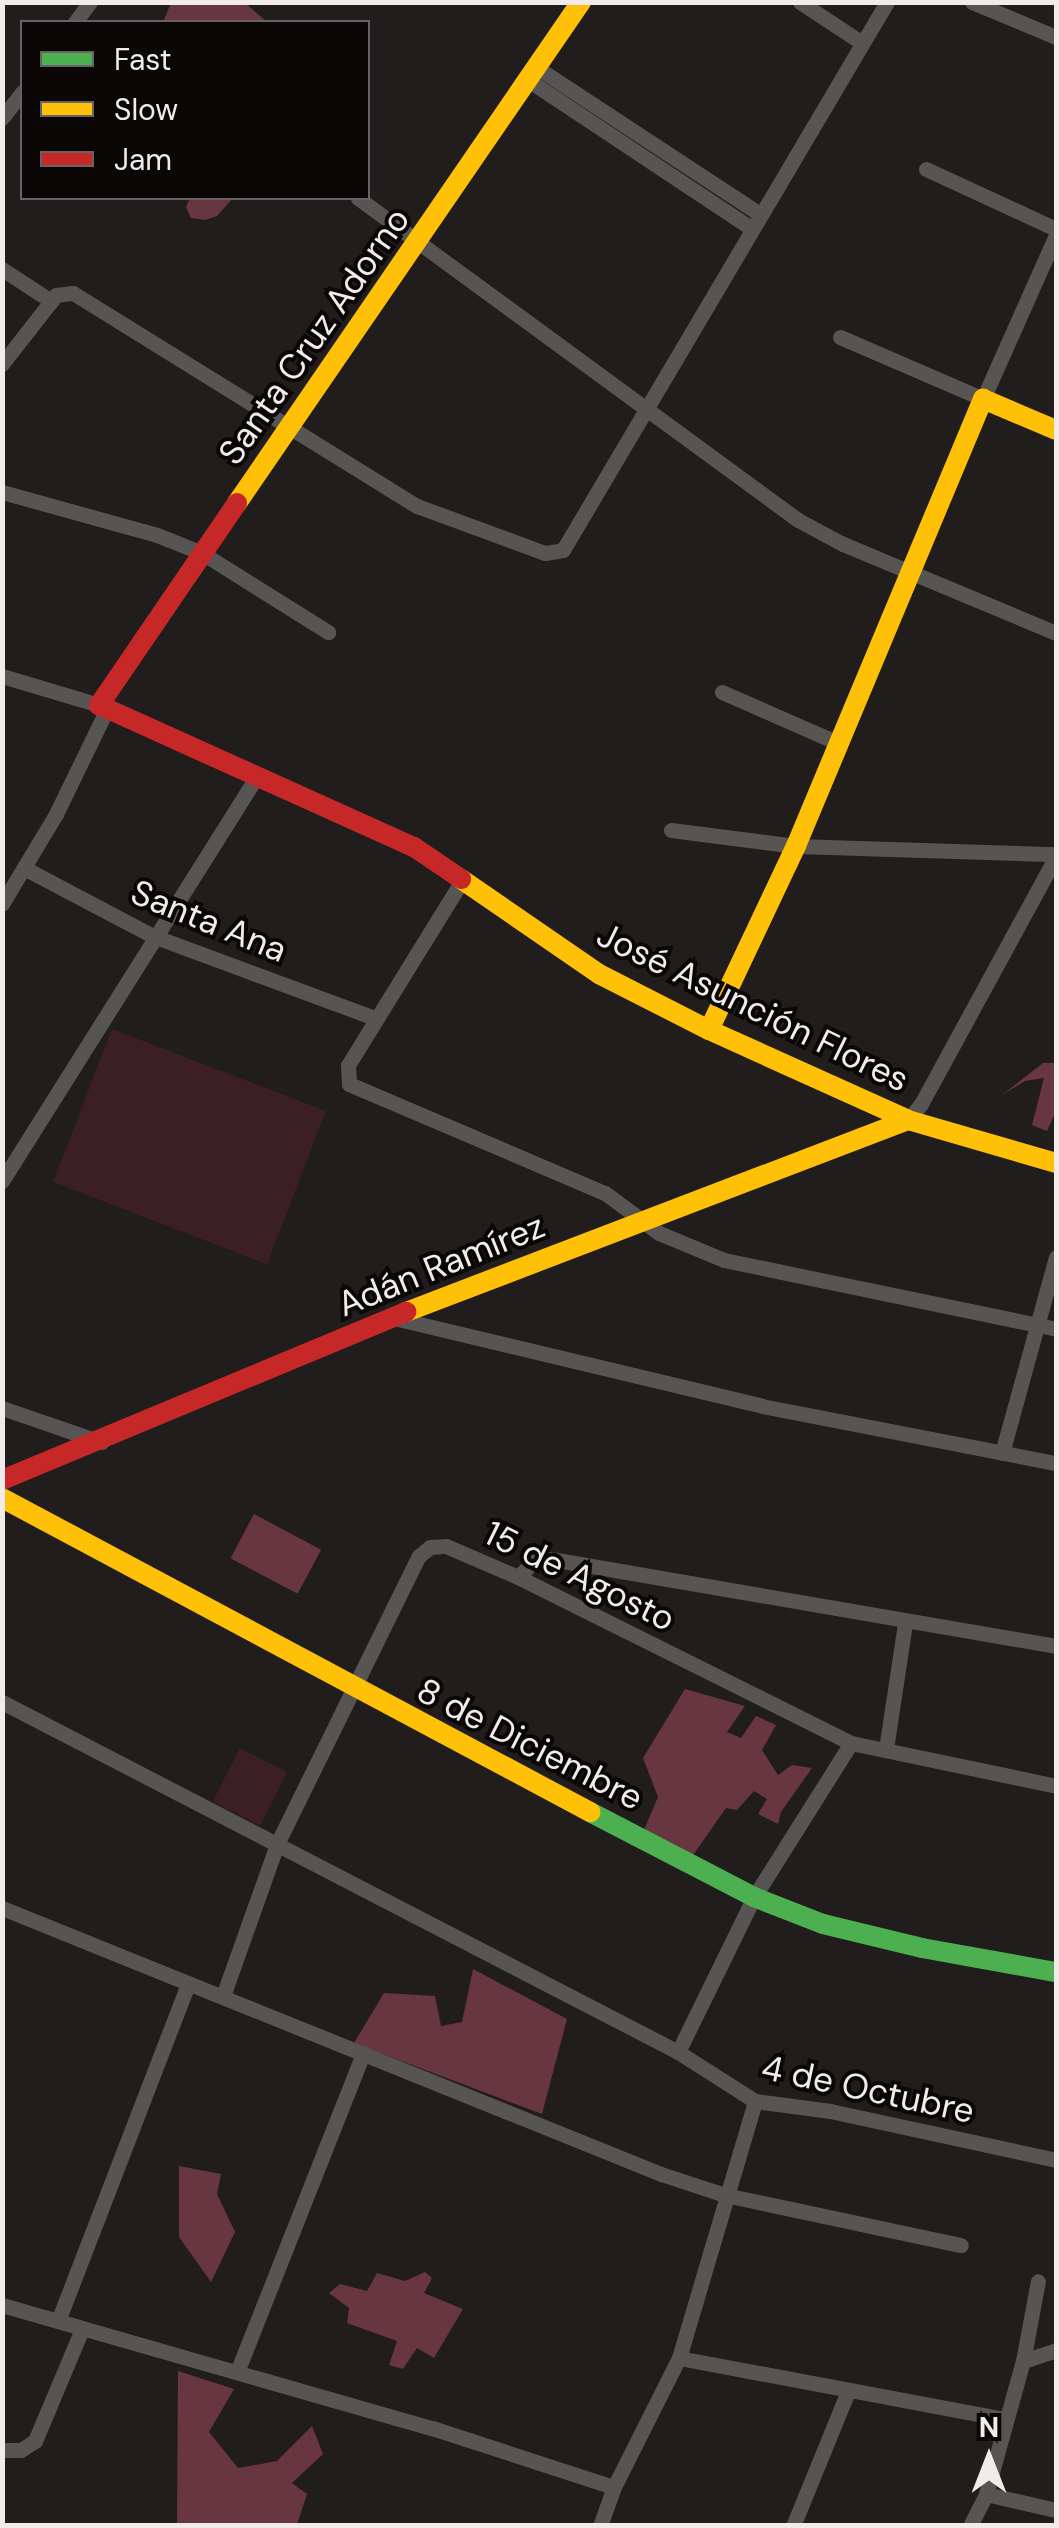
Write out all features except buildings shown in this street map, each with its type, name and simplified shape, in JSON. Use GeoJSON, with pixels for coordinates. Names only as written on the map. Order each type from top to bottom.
{"type":"FeatureCollection","features":[{"type":"Feature","properties":{"kind":"street","name":"Santa Cruz Adorno"},"geometry":{"type":"LineString","coordinates":[[103,707],[202,553],[294,428],[581,2]]}},
{"type":"Feature","properties":{"kind":"street"},"geometry":{"type":"LineString","coordinates":[[800,2],[862,43]]}},
{"type":"Feature","properties":{"kind":"street"},"geometry":{"type":"LineString","coordinates":[[2,364],[56,295],[73,293],[417,506],[554,553],[563,550],[642,410],[887,2]]}},
{"type":"Feature","properties":{"kind":"street"},"geometry":{"type":"LineString","coordinates":[[972,2],[1056,38]]}},
{"type":"Feature","properties":{"kind":"street"},"geometry":{"type":"LineString","coordinates":[[532,74],[755,221]]}},
{"type":"Feature","properties":{"kind":"street"},"geometry":{"type":"LineString","coordinates":[[2,118],[20,95]]}},
{"type":"Feature","properties":{"kind":"street"},"geometry":{"type":"LineString","coordinates":[[710,1030],[796,846],[909,569],[1056,232],[926,169]]}},
{"type":"Feature","properties":{"kind":"street"},"geometry":{"type":"LineString","coordinates":[[361,200],[642,410],[798,520],[843,544],[1056,632]]}},
{"type":"Feature","properties":{"kind":"street"},"geometry":{"type":"LineString","coordinates":[[2,269],[50,301]]}},
{"type":"Feature","properties":{"kind":"street"},"geometry":{"type":"LineString","coordinates":[[840,337],[1056,430]]}},
{"type":"Feature","properties":{"kind":"street"},"geometry":{"type":"LineString","coordinates":[[2,492],[157,534],[202,553],[328,632]]}},
{"type":"Feature","properties":{"kind":"street","name":"José Asunción Flores"},"geometry":{"type":"LineString","coordinates":[[2,676],[103,707],[414,847],[599,974],[710,1030],[908,1120],[1056,1163]]}},
{"type":"Feature","properties":{"kind":"street"},"geometry":{"type":"LineString","coordinates":[[722,692],[836,742]]}},
{"type":"Feature","properties":{"kind":"street"},"geometry":{"type":"LineString","coordinates":[[2,904],[24,868],[103,707]]}},
{"type":"Feature","properties":{"kind":"street"},"geometry":{"type":"LineString","coordinates":[[2,1181],[257,776]]}},
{"type":"Feature","properties":{"kind":"street"},"geometry":{"type":"LineString","coordinates":[[672,830],[796,846],[1056,855],[921,1104],[908,1120]]}},
{"type":"Feature","properties":{"kind":"street","name":"Santa Ana"},"geometry":{"type":"LineString","coordinates":[[24,868],[153,936],[375,1018]]}},
{"type":"Feature","properties":{"kind":"street"},"geometry":{"type":"LineString","coordinates":[[463,879],[348,1064],[350,1084],[606,1193],[638,1220],[724,1260],[1056,1329]]}},
{"type":"Feature","properties":{"kind":"street","name":"Adán Ramírez"},"geometry":{"type":"LineString","coordinates":[[2,1480],[638,1220],[908,1120]]}},
{"type":"Feature","properties":{"kind":"street"},"geometry":{"type":"LineString","coordinates":[[1002,1453],[1056,1257]]}},
{"type":"Feature","properties":{"kind":"street"},"geometry":{"type":"LineString","coordinates":[[394,1318],[762,1406],[1056,1462]]}},
{"type":"Feature","properties":{"kind":"street"},"geometry":{"type":"LineString","coordinates":[[2,1408],[101,1442]]}},
{"type":"Feature","properties":{"kind":"street","name":"8 de Diciembre"},"geometry":{"type":"LineString","coordinates":[[2,1498],[352,1688],[754,1897],[840,1928],[1056,1972]]}},
{"type":"Feature","properties":{"kind":"street","name":"15 de Agosto"},"geometry":{"type":"LineString","coordinates":[[223,1996],[277,1844],[419,1556],[430,1547],[446,1546],[518,1577],[851,1742],[1056,1786]]}},
{"type":"Feature","properties":{"kind":"street"},"geometry":{"type":"LineString","coordinates":[[518,1577],[532,1562],[551,1559],[906,1624],[1056,1646]]}},
{"type":"Feature","properties":{"kind":"street"},"geometry":{"type":"LineString","coordinates":[[886,1749],[906,1624]]}},
{"type":"Feature","properties":{"kind":"street","name":"4 de Octubre"},"geometry":{"type":"LineString","coordinates":[[2,1702],[678,2052],[755,2102],[830,2111],[1056,2160]]}},
{"type":"Feature","properties":{"kind":"street"},"geometry":{"type":"LineString","coordinates":[[678,2052],[754,1897],[851,1742]]}},
{"type":"Feature","properties":{"kind":"street"},"geometry":{"type":"LineString","coordinates":[[2,1908],[725,2196],[961,2245]]}},
{"type":"Feature","properties":{"kind":"street"},"geometry":{"type":"LineString","coordinates":[[58,2321],[188,1984]]}},
{"type":"Feature","properties":{"kind":"street"},"geometry":{"type":"LineString","coordinates":[[238,2372],[363,2053]]}},
{"type":"Feature","properties":{"kind":"street"},"geometry":{"type":"LineString","coordinates":[[600,2526],[614,2486],[680,2358],[755,2102]]}},
{"type":"Feature","properties":{"kind":"street"},"geometry":{"type":"LineString","coordinates":[[970,2526],[986,2494],[1023,2362],[1038,2281]]}},
{"type":"Feature","properties":{"kind":"street"},"geometry":{"type":"LineString","coordinates":[[2,2305],[614,2486]]}},
{"type":"Feature","properties":{"kind":"street"},"geometry":{"type":"LineString","coordinates":[[2,2450],[21,2450],[35,2441],[82,2329]]}},
{"type":"Feature","properties":{"kind":"street"},"geometry":{"type":"LineString","coordinates":[[1023,2362],[1056,2350]]}},
{"type":"Feature","properties":{"kind":"street"},"geometry":{"type":"LineString","coordinates":[[680,2358],[1006,2420]]}},
{"type":"Feature","properties":{"kind":"street"},"geometry":{"type":"LineString","coordinates":[[793,2526],[848,2391]]}},
{"type":"Feature","properties":{"kind":"street"},"geometry":{"type":"LineString","coordinates":[[986,2494],[1056,2510]]}},
{"type":"Feature","properties":{"kind":"shaded area"},"geometry":{"type":"Polygon","coordinates":[[[171,3],[245,3],[265,20],[164,20],[171,3]]]}},
{"type":"Feature","properties":{"kind":"shaded area"},"geometry":{"type":"Polygon","coordinates":[[[189,200],[231,200],[217,216],[205,220],[191,218],[186,207],[189,200]]]}},
{"type":"Feature","properties":{"kind":"shaded area"},"geometry":{"type":"Polygon","coordinates":[[[112,1029],[326,1111],[267,1264],[53,1182],[112,1029]]]}},
{"type":"Feature","properties":{"kind":"shaded area"},"geometry":{"type":"Polygon","coordinates":[[[1043,1063],[1056,1063],[1056,1111],[1047,1131],[1032,1125],[1044,1078],[1025,1081],[1002,1095],[1043,1063]]]}},
{"type":"Feature","properties":{"kind":"shaded area"},"geometry":{"type":"Polygon","coordinates":[[[254,1514],[321,1550],[298,1594],[231,1558],[254,1514]]]}},
{"type":"Feature","properties":{"kind":"shaded area"},"geometry":{"type":"Polygon","coordinates":[[[685,1689],[745,1706],[727,1732],[741,1738],[756,1716],[776,1725],[762,1750],[778,1775],[792,1765],[812,1768],[781,1812],[778,1824],[758,1814],[767,1799],[754,1791],[737,1810],[726,1808],[691,1858],[644,1830],[658,1797],[643,1758],[685,1689]]]}},
{"type":"Feature","properties":{"kind":"shaded area"},"geometry":{"type":"Polygon","coordinates":[[[240,1748],[287,1772],[260,1826],[213,1801],[240,1748]]]}},
{"type":"Feature","properties":{"kind":"shaded area"},"geometry":{"type":"Polygon","coordinates":[[[473,1969],[567,2019],[542,2114],[354,2043],[384,1993],[435,1996],[441,2026],[462,2022],[473,1969]]]}},
{"type":"Feature","properties":{"kind":"shaded area"},"geometry":{"type":"Polygon","coordinates":[[[179,2166],[221,2174],[217,2194],[235,2232],[211,2282],[179,2237],[179,2166]]]}},
{"type":"Feature","properties":{"kind":"shaded area"},"geometry":{"type":"Polygon","coordinates":[[[425,2272],[432,2278],[424,2293],[463,2309],[434,2358],[417,2348],[403,2369],[389,2365],[397,2341],[347,2323],[349,2308],[329,2293],[340,2284],[367,2291],[377,2273],[405,2281],[425,2272]]]}},
{"type":"Feature","properties":{"kind":"shaded area"},"geometry":{"type":"Polygon","coordinates":[[[178,2371],[234,2389],[209,2432],[238,2468],[277,2461],[312,2426],[323,2454],[292,2483],[307,2494],[297,2525],[177,2525],[178,2371]]]}},
{"type":"Feature","properties":{"kind":"traffic: fast"},"geometry":{"type":"LineString","coordinates":[[590,1812],[754,1897],[823,1924],[922,1948],[1056,1972]]}},
{"type":"Feature","properties":{"kind":"traffic: slow"},"geometry":{"type":"LineString","coordinates":[[237,503],[581,2]]}},
{"type":"Feature","properties":{"kind":"traffic: slow"},"geometry":{"type":"LineString","coordinates":[[709,1030],[796,846],[983,399],[1056,430]]}},
{"type":"Feature","properties":{"kind":"traffic: slow"},"geometry":{"type":"LineString","coordinates":[[461,879],[599,974],[709,1030],[908,1120],[1056,1163]]}},
{"type":"Feature","properties":{"kind":"traffic: slow"},"geometry":{"type":"LineString","coordinates":[[406,1312],[908,1120]]}},
{"type":"Feature","properties":{"kind":"traffic: slow"},"geometry":{"type":"LineString","coordinates":[[2,1498],[590,1812]]}},
{"type":"Feature","properties":{"kind":"traffic: jam"},"geometry":{"type":"LineString","coordinates":[[237,503],[99,705],[414,847],[461,879]]}},
{"type":"Feature","properties":{"kind":"traffic: jam"},"geometry":{"type":"LineString","coordinates":[[2,1480],[406,1312]]}}]}
